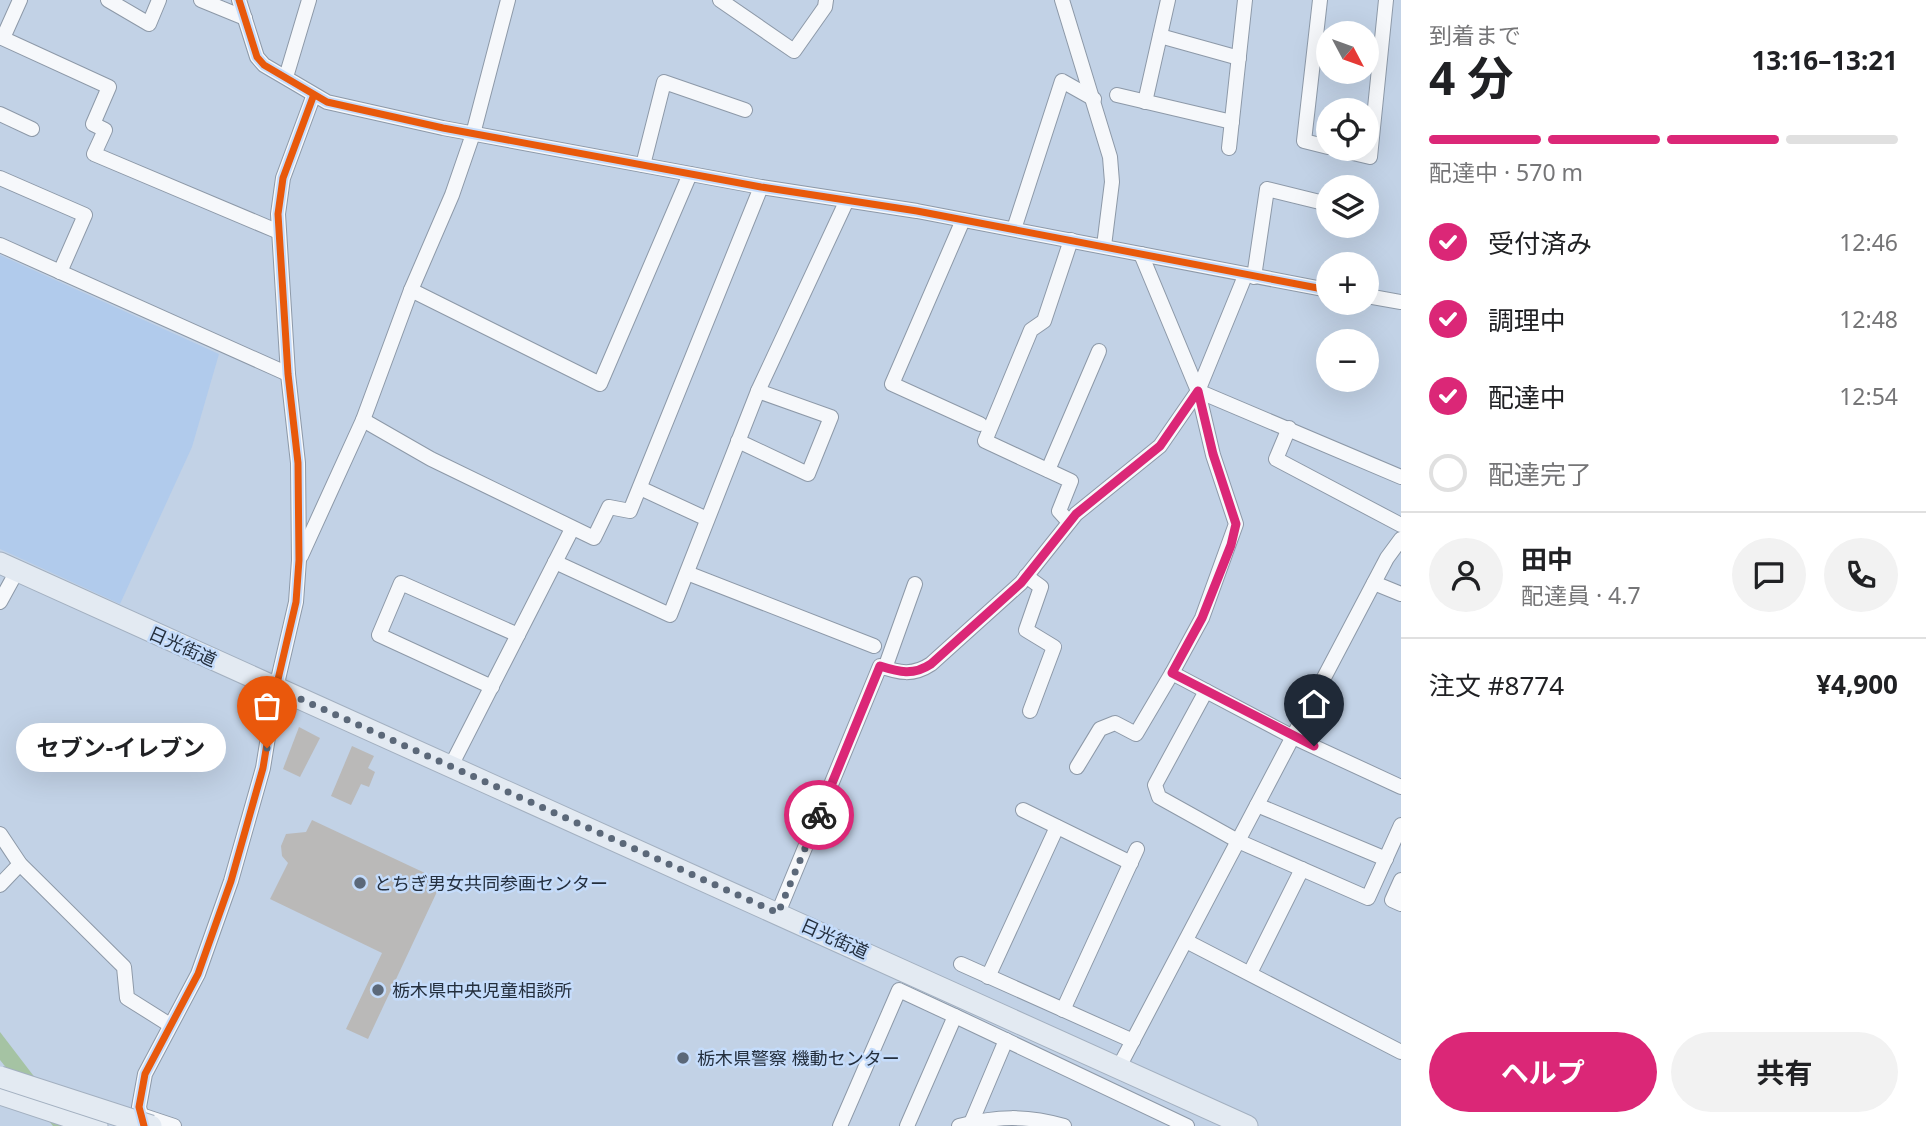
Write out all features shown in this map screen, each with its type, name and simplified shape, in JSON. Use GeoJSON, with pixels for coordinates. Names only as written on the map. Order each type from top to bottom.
{"type":"FeatureCollection","features":[{"type":"Feature","properties":{"kind":"highway","name":"日光街道"},"geometry":{"type":"LineString","coordinates":[[9,567],[452,764],[1247,1126]]}},
{"type":"Feature","properties":{"kind":"highway"},"geometry":{"type":"LineString","coordinates":[[0,1077],[145,1122]]}},
{"type":"Feature","properties":{"kind":"highway"},"geometry":{"type":"LineString","coordinates":[[0,1094],[97,1126]]}},
{"type":"Feature","properties":{"kind":"street"},"geometry":{"type":"LineString","coordinates":[[20,0],[2,38],[109,87],[93,124],[105,130],[94,153],[279,232]]}},
{"type":"Feature","properties":{"kind":"street"},"geometry":{"type":"LineString","coordinates":[[108,0],[149,24],[159,0]]}},
{"type":"Feature","properties":{"kind":"street"},"geometry":{"type":"LineString","coordinates":[[201,0],[245,18]]}},
{"type":"Feature","properties":{"kind":"street"},"geometry":{"type":"LineString","coordinates":[[239,0],[257,57],[264,65],[313,97],[473,134],[761,187],[1014,229],[1316,288]]}},
{"type":"Feature","properties":{"kind":"street"},"geometry":{"type":"LineString","coordinates":[[286,78],[309,0]]}},
{"type":"Feature","properties":{"kind":"street"},"geometry":{"type":"LineString","coordinates":[[299,560],[363,420],[411,290],[452,195],[473,134],[508,0]]}},
{"type":"Feature","properties":{"kind":"street"},"geometry":{"type":"LineString","coordinates":[[720,0],[794,51],[825,7],[826,0]]}},
{"type":"Feature","properties":{"kind":"street"},"geometry":{"type":"LineString","coordinates":[[1062,0],[1110,157],[1112,182],[1104,246]]}},
{"type":"Feature","properties":{"kind":"street"},"geometry":{"type":"LineString","coordinates":[[1145,102],[1168,0]]}},
{"type":"Feature","properties":{"kind":"street"},"geometry":{"type":"LineString","coordinates":[[1229,148],[1245,0]]}},
{"type":"Feature","properties":{"kind":"street"},"geometry":{"type":"LineString","coordinates":[[1316,144],[1304,141],[1320,0]]}},
{"type":"Feature","properties":{"kind":"street"},"geometry":{"type":"LineString","coordinates":[[1376,98],[1387,0]]}},
{"type":"Feature","properties":{"kind":"street"},"geometry":{"type":"LineString","coordinates":[[1160,36],[1239,58]]}},
{"type":"Feature","properties":{"kind":"street"},"geometry":{"type":"LineString","coordinates":[[1014,229],[1062,81],[1094,99]]}},
{"type":"Feature","properties":{"kind":"street"},"geometry":{"type":"LineString","coordinates":[[643,165],[664,82],[745,110]]}},
{"type":"Feature","properties":{"kind":"street"},"geometry":{"type":"LineString","coordinates":[[1117,95],[1232,122]]}},
{"type":"Feature","properties":{"kind":"street"},"geometry":{"type":"LineString","coordinates":[[145,1122],[139,1107],[145,1074],[198,974],[231,881],[263,768],[276,688],[296,601],[299,560],[298,463],[288,374],[278,214],[283,178],[313,97]]}},
{"type":"Feature","properties":{"kind":"street"},"geometry":{"type":"LineString","coordinates":[[0,114],[32,129]]}},
{"type":"Feature","properties":{"kind":"street"},"geometry":{"type":"LineString","coordinates":[[411,290],[600,384],[690,174]]}},
{"type":"Feature","properties":{"kind":"street"},"geometry":{"type":"LineString","coordinates":[[0,178],[85,215],[60,272]]}},
{"type":"Feature","properties":{"kind":"street"},"geometry":{"type":"LineString","coordinates":[[363,420],[430,459],[594,538],[609,508],[630,511],[761,187]]}},
{"type":"Feature","properties":{"kind":"street"},"geometry":{"type":"LineString","coordinates":[[778,913],[880,666],[900,673],[918,673],[1026,576],[1069,522],[1160,446],[1198,391],[1250,277],[1267,190],[1316,201]]}},
{"type":"Feature","properties":{"kind":"street"},"geometry":{"type":"LineString","coordinates":[[555,562],[670,615],[758,391],[847,200]]}},
{"type":"Feature","properties":{"kind":"street"},"geometry":{"type":"LineString","coordinates":[[963,220],[892,384],[980,424]]}},
{"type":"Feature","properties":{"kind":"street"},"geometry":{"type":"LineString","coordinates":[[1069,522],[1059,511],[1071,481],[985,441],[1031,330],[1044,321],[1071,240]]}},
{"type":"Feature","properties":{"kind":"street"},"geometry":{"type":"LineString","coordinates":[[0,245],[288,374]]}},
{"type":"Feature","properties":{"kind":"street"},"geometry":{"type":"LineString","coordinates":[[1077,767],[1100,729],[1115,723],[1136,734],[1202,618],[1231,545],[1236,524],[1213,454],[1198,391],[1141,254]]}},
{"type":"Feature","properties":{"kind":"street"},"geometry":{"type":"LineString","coordinates":[[1379,298],[1401,302]]}},
{"type":"Feature","properties":{"kind":"street"},"geometry":{"type":"LineString","coordinates":[[1048,470],[1099,351]]}},
{"type":"Feature","properties":{"kind":"street"},"geometry":{"type":"LineString","coordinates":[[738,441],[808,474],[813,463],[831,417],[758,391]]}},
{"type":"Feature","properties":{"kind":"street"},"geometry":{"type":"LineString","coordinates":[[1198,391],[1401,477]]}},
{"type":"Feature","properties":{"kind":"street"},"geometry":{"type":"LineString","coordinates":[[1289,428],[1276,459],[1401,525]]}},
{"type":"Feature","properties":{"kind":"street"},"geometry":{"type":"LineString","coordinates":[[640,488],[707,519]]}},
{"type":"Feature","properties":{"kind":"street"},"geometry":{"type":"LineString","coordinates":[[452,764],[572,529]]}},
{"type":"Feature","properties":{"kind":"street"},"geometry":{"type":"LineString","coordinates":[[1119,1068],[1374,583],[1401,539]]}},
{"type":"Feature","properties":{"kind":"street"},"geometry":{"type":"LineString","coordinates":[[0,603],[9,567]]}},
{"type":"Feature","properties":{"kind":"street"},"geometry":{"type":"LineString","coordinates":[[687,573],[874,646]]}},
{"type":"Feature","properties":{"kind":"street"},"geometry":{"type":"LineString","coordinates":[[1026,576],[1041,587],[1026,630],[1054,647],[1030,711]]}},
{"type":"Feature","properties":{"kind":"street"},"geometry":{"type":"LineString","coordinates":[[492,687],[379,635],[401,583],[518,635]]}},
{"type":"Feature","properties":{"kind":"street"},"geometry":{"type":"LineString","coordinates":[[1374,583],[1401,594]]}},
{"type":"Feature","properties":{"kind":"street"},"geometry":{"type":"LineString","coordinates":[[885,668],[915,584]]}},
{"type":"Feature","properties":{"kind":"street"},"geometry":{"type":"LineString","coordinates":[[1172,673],[1293,737],[1401,787]]}},
{"type":"Feature","properties":{"kind":"street"},"geometry":{"type":"LineString","coordinates":[[1206,691],[1155,785],[1159,797],[1238,841],[1368,898],[1401,825]]}},
{"type":"Feature","properties":{"kind":"street"},"geometry":{"type":"LineString","coordinates":[[1257,805],[1386,859]]}},
{"type":"Feature","properties":{"kind":"street"},"geometry":{"type":"LineString","coordinates":[[1023,810],[1057,827],[1134,856],[1063,1010]]}},
{"type":"Feature","properties":{"kind":"street"},"geometry":{"type":"LineString","coordinates":[[988,976],[1057,827]]}},
{"type":"Feature","properties":{"kind":"street"},"geometry":{"type":"LineString","coordinates":[[0,834],[20,864],[124,968],[127,998],[170,1025]]}},
{"type":"Feature","properties":{"kind":"street"},"geometry":{"type":"LineString","coordinates":[[0,884],[20,864]]}},
{"type":"Feature","properties":{"kind":"street"},"geometry":{"type":"LineString","coordinates":[[1250,973],[1302,869]]}},
{"type":"Feature","properties":{"kind":"street"},"geometry":{"type":"LineString","coordinates":[[1401,880],[1392,900],[1401,904]]}},
{"type":"Feature","properties":{"kind":"street"},"geometry":{"type":"LineString","coordinates":[[1186,940],[1401,1052]]}},
{"type":"Feature","properties":{"kind":"street"},"geometry":{"type":"LineString","coordinates":[[961,964],[1133,1041]]}},
{"type":"Feature","properties":{"kind":"street"},"geometry":{"type":"LineString","coordinates":[[840,1126],[900,990],[1187,1126]]}},
{"type":"Feature","properties":{"kind":"street"},"geometry":{"type":"LineString","coordinates":[[907,1126],[955,1016]]}},
{"type":"Feature","properties":{"kind":"street"},"geometry":{"type":"LineString","coordinates":[[965,1124],[1006,1040]]}},
{"type":"Feature","properties":{"kind":"street"},"geometry":{"type":"LineString","coordinates":[[0,1069],[145,1122],[174,1126]]}},
{"type":"Feature","properties":{"kind":"street"},"geometry":{"type":"LineString","coordinates":[[0,1103],[69,1126]]}},
{"type":"Feature","properties":{"kind":"street"},"geometry":{"type":"LineString","coordinates":[[965,1124],[1003,1116],[1038,1118],[1064,1126]]}},
{"type":"Feature","properties":{"kind":"shaded area"},"geometry":{"type":"Polygon","coordinates":[[[0,255],[219,354],[192,447],[120,604],[0,549],[0,255]]]}},
{"type":"Feature","properties":{"kind":"shaded area"},"geometry":{"type":"Polygon","coordinates":[[[0,1032],[72,1126],[53,1126],[0,1060],[0,1032]]]}},
{"type":"Feature","properties":{"kind":"building"},"geometry":{"type":"Polygon","coordinates":[[[299,727],[320,738],[300,777],[283,769],[299,727]]]}},
{"type":"Feature","properties":{"kind":"building"},"geometry":{"type":"Polygon","coordinates":[[[352,746],[374,756],[368,768],[375,772],[369,787],[361,784],[351,805],[331,796],[352,746]]]}},
{"type":"Feature","properties":{"kind":"building","name":"とちぎ男女共同参画センター"},"geometry":{"type":"Polygon","coordinates":[[[312,820],[442,881],[368,1039],[346,1029],[382,953],[270,899],[288,863],[282,856],[281,846],[286,834],[306,832],[312,820]]]}},
{"type":"Feature","properties":{"kind":"cycle path"},"geometry":{"type":"LineString","coordinates":[[239,0],[257,57],[264,65],[327,102],[443,128],[761,187],[917,211],[1316,288]]}},
{"type":"Feature","properties":{"kind":"cycle path"},"geometry":{"type":"LineString","coordinates":[[144,1126],[139,1107],[145,1074],[198,974],[231,881],[263,768],[276,688],[296,602],[299,560],[298,463],[288,374],[278,214],[283,178],[313,97]]}},
{"type":"Feature","properties":{"kind":"way so far"},"geometry":{"type":"LineString","coordinates":[[267,748],[276,688],[452,764],[778,913],[819,815]]}},
{"type":"Feature","properties":{"kind":"place","name":"セブン-イレブン"},"geometry":{"type":"Point","coordinates":[267,748]}},
{"type":"Feature","properties":{"kind":"place","name":"とちぎ男女共同参画センター"},"geometry":{"type":"Point","coordinates":[360,883]}},
{"type":"Feature","properties":{"kind":"place","name":"栃木県中央児童相談所"},"geometry":{"type":"Point","coordinates":[378,990]}},
{"type":"Feature","properties":{"kind":"place","name":"栃木県警察 機動センター"},"geometry":{"type":"Point","coordinates":[683,1058]}},
{"type":"Feature","properties":{"kind":"route"},"geometry":{"type":"LineString","coordinates":[[819,815],[880,666],[900,673],[918,673],[931,664],[1021,583],[1076,514],[1160,446],[1198,391],[1213,454],[1236,524],[1231,545],[1202,618],[1172,673],[1314,746]]}}]}
